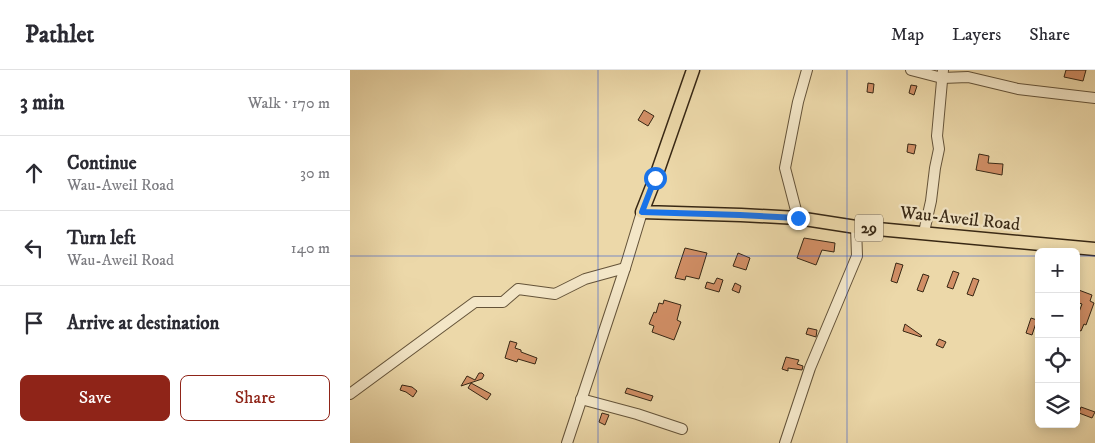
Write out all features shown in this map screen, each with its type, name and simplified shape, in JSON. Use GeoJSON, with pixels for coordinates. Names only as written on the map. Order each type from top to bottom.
{"type":"FeatureCollection","features":[{"type":"Feature","properties":{"kind":"main road"},"geometry":{"type":"LineString","coordinates":[[642,212],[693,70]]}},
{"type":"Feature","properties":{"kind":"main road","name":"Wau-Aweil Road"},"geometry":{"type":"LineString","coordinates":[[642,212],[798,218],[856,227],[1095,249]]}},
{"type":"Feature","properties":{"kind":"street"},"geometry":{"type":"LineString","coordinates":[[798,218],[785,168],[798,102],[807,70]]}},
{"type":"Feature","properties":{"kind":"street"},"geometry":{"type":"LineString","coordinates":[[911,70],[968,77],[1018,89],[1095,98]]}},
{"type":"Feature","properties":{"kind":"street"},"geometry":{"type":"LineString","coordinates":[[924,232],[939,149],[937,136],[943,74]]}},
{"type":"Feature","properties":{"kind":"street"},"geometry":{"type":"LineString","coordinates":[[566,443],[642,212]]}},
{"type":"Feature","properties":{"kind":"street"},"geometry":{"type":"LineString","coordinates":[[785,443],[810,368],[858,256],[856,227]]}},
{"type":"Feature","properties":{"kind":"street"},"geometry":{"type":"LineString","coordinates":[[350,394],[474,302],[503,302],[518,290],[555,294],[585,280],[625,268]]}},
{"type":"Feature","properties":{"kind":"street"},"geometry":{"type":"LineString","coordinates":[[581,399],[637,414],[682,429]]}},
{"type":"Feature","properties":{"kind":"building"},"geometry":{"type":"Polygon","coordinates":[[[1066,70],[1086,70],[1083,81],[1064,77],[1066,70]]]}},
{"type":"Feature","properties":{"kind":"building"},"geometry":{"type":"Polygon","coordinates":[[[868,83],[874,84],[873,93],[867,92],[868,83]]]}},
{"type":"Feature","properties":{"kind":"building"},"geometry":{"type":"Polygon","coordinates":[[[911,85],[917,86],[914,95],[909,93],[911,85]]]}},
{"type":"Feature","properties":{"kind":"building"},"geometry":{"type":"Polygon","coordinates":[[[644,110],[654,116],[648,126],[638,120],[644,110]]]}},
{"type":"Feature","properties":{"kind":"building"},"geometry":{"type":"Polygon","coordinates":[[[908,144],[916,145],[914,154],[907,152],[908,144]]]}},
{"type":"Feature","properties":{"kind":"building"},"geometry":{"type":"Polygon","coordinates":[[[979,154],[989,156],[988,163],[1003,164],[1002,175],[976,170],[979,154]]]}},
{"type":"Feature","properties":{"kind":"building"},"geometry":{"type":"Polygon","coordinates":[[[804,238],[835,243],[834,252],[822,250],[816,265],[797,258],[804,238]]]}},
{"type":"Feature","properties":{"kind":"building"},"geometry":{"type":"Polygon","coordinates":[[[685,248],[707,253],[699,279],[686,276],[685,280],[675,278],[685,248]]]}},
{"type":"Feature","properties":{"kind":"building"},"geometry":{"type":"Polygon","coordinates":[[[738,253],[750,258],[746,270],[733,266],[738,253]]]}},
{"type":"Feature","properties":{"kind":"building"},"geometry":{"type":"Polygon","coordinates":[[[896,263],[903,265],[897,283],[891,281],[896,263]]]}},
{"type":"Feature","properties":{"kind":"building"},"geometry":{"type":"Polygon","coordinates":[[[953,271],[959,273],[953,289],[947,287],[953,271]]]}},
{"type":"Feature","properties":{"kind":"building"},"geometry":{"type":"Polygon","coordinates":[[[923,274],[929,276],[923,292],[917,290],[923,274]]]}},
{"type":"Feature","properties":{"kind":"building"},"geometry":{"type":"Polygon","coordinates":[[[717,278],[723,280],[719,292],[705,288],[707,282],[714,284],[717,278]]]}},
{"type":"Feature","properties":{"kind":"building"},"geometry":{"type":"Polygon","coordinates":[[[973,278],[979,280],[973,296],[967,294],[973,278]]]}},
{"type":"Feature","properties":{"kind":"building"},"geometry":{"type":"Polygon","coordinates":[[[735,283],[741,286],[739,293],[732,290],[735,283]]]}},
{"type":"Feature","properties":{"kind":"building"},"geometry":{"type":"Polygon","coordinates":[[[1080,290],[1092,295],[1090,301],[1094,303],[1086,325],[1084,324],[1081,331],[1080,309],[1082,304],[1080,303],[1080,290]]]}},
{"type":"Feature","properties":{"kind":"building"},"geometry":{"type":"Polygon","coordinates":[[[664,300],[681,305],[677,320],[681,322],[674,340],[652,332],[654,326],[649,324],[654,312],[656,313],[659,303],[663,304],[664,300]]]}},
{"type":"Feature","properties":{"kind":"building"},"geometry":{"type":"Polygon","coordinates":[[[1031,318],[1035,319],[1032,335],[1026,333],[1031,318]]]}},
{"type":"Feature","properties":{"kind":"building"},"geometry":{"type":"Polygon","coordinates":[[[905,324],[922,336],[903,331],[905,324]]]}},
{"type":"Feature","properties":{"kind":"building"},"geometry":{"type":"Polygon","coordinates":[[[808,328],[817,330],[816,337],[806,334],[808,328]]]}},
{"type":"Feature","properties":{"kind":"building"},"geometry":{"type":"Polygon","coordinates":[[[939,339],[946,342],[943,348],[936,345],[939,339]]]}},
{"type":"Feature","properties":{"kind":"building"},"geometry":{"type":"Polygon","coordinates":[[[510,341],[517,343],[515,348],[521,350],[521,352],[537,358],[535,364],[518,359],[517,362],[505,358],[510,341]]]}},
{"type":"Feature","properties":{"kind":"building"},"geometry":{"type":"Polygon","coordinates":[[[786,357],[799,360],[797,364],[803,366],[802,370],[788,368],[788,371],[782,369],[786,357]]]}},
{"type":"Feature","properties":{"kind":"building"},"geometry":{"type":"Polygon","coordinates":[[[479,373],[484,375],[482,379],[461,386],[467,376],[475,380],[479,373]]]}},
{"type":"Feature","properties":{"kind":"building"},"geometry":{"type":"Polygon","coordinates":[[[471,383],[491,394],[487,400],[468,388],[471,383]]]}},
{"type":"Feature","properties":{"kind":"building"},"geometry":{"type":"Polygon","coordinates":[[[402,385],[412,387],[417,391],[413,397],[400,390],[402,385]]]}},
{"type":"Feature","properties":{"kind":"building"},"geometry":{"type":"Polygon","coordinates":[[[627,388],[653,396],[651,401],[625,393],[627,388]]]}},
{"type":"Feature","properties":{"kind":"building"},"geometry":{"type":"Polygon","coordinates":[[[1081,407],[1095,412],[1092,418],[1080,413],[1081,407]]]}},
{"type":"Feature","properties":{"kind":"building"},"geometry":{"type":"Polygon","coordinates":[[[602,413],[609,415],[605,425],[599,422],[602,413]]]}},
{"type":"Feature","properties":{"kind":"route"},"geometry":{"type":"LineString","coordinates":[[655,178],[642,212],[798,218]]}}]}
